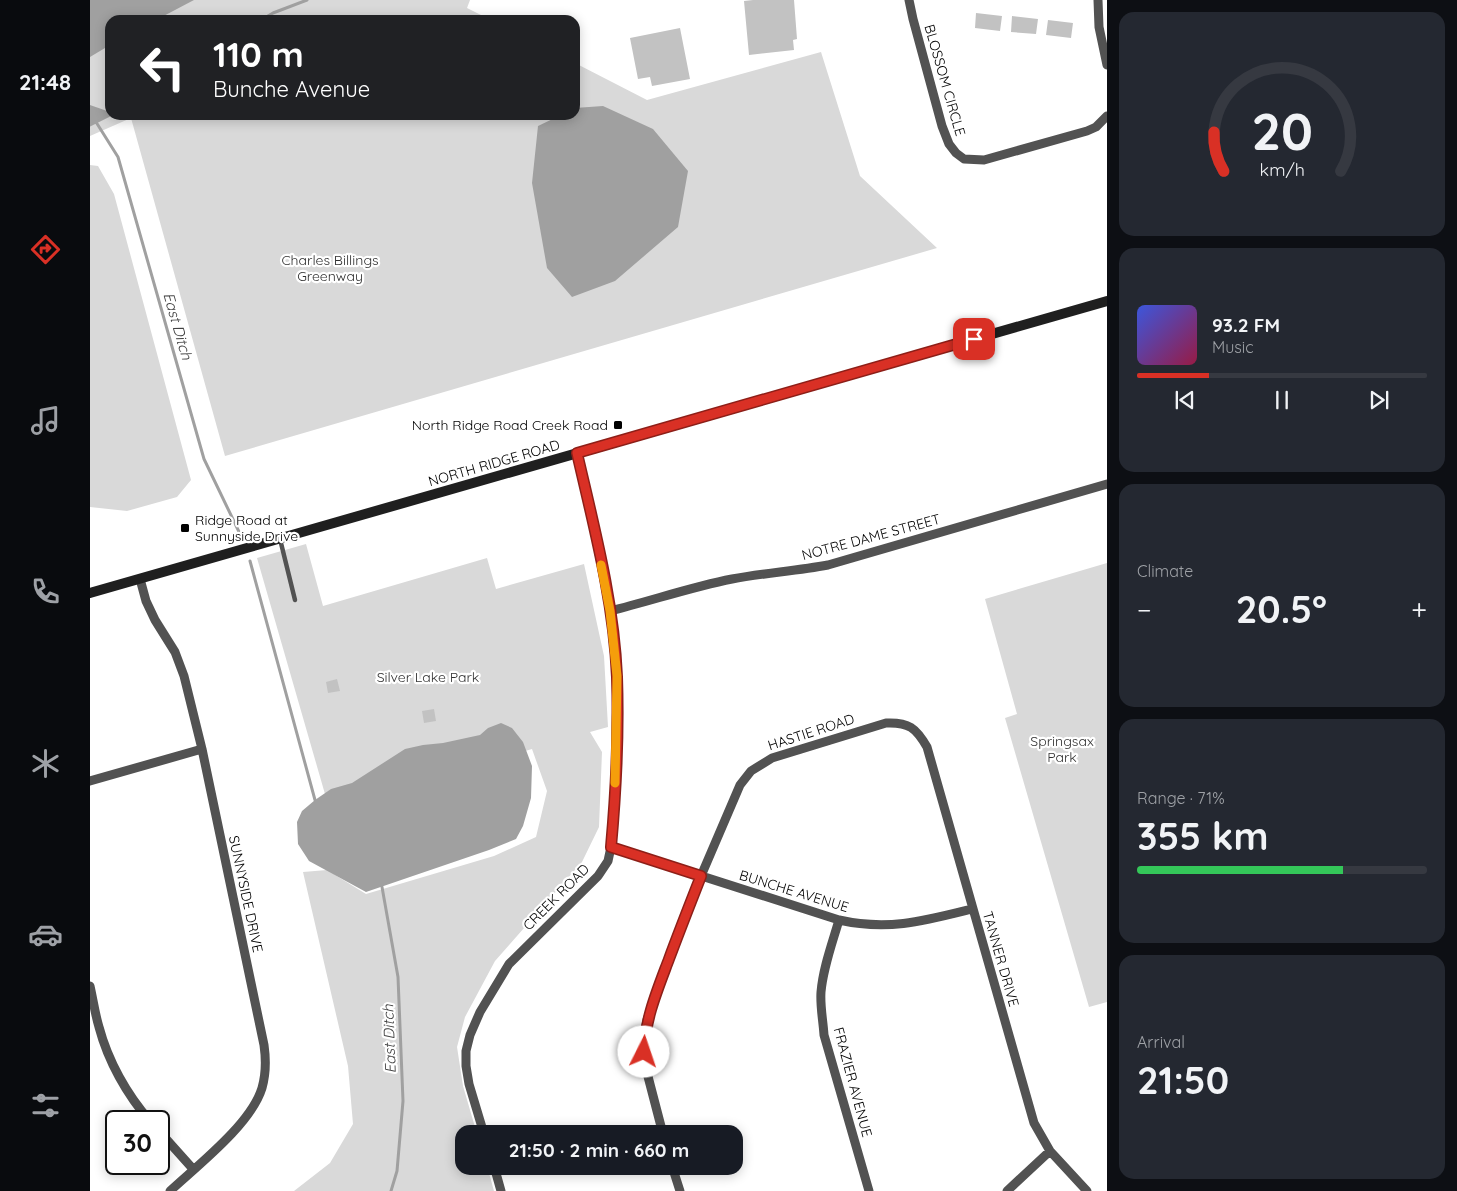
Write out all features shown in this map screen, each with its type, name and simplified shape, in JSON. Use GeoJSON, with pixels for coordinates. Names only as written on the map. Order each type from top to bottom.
{"type":"FeatureCollection","features":[{"type":"Feature","properties":{"kind":"street","name":"BLOSSOM CIRCLE"},"geometry":{"type":"LineString","coordinates":[[909,0],[948,144],[956,154],[964,159],[984,160],[1087,131],[1096,127],[1107,116]]}},
{"type":"Feature","properties":{"kind":"street"},"geometry":{"type":"LineString","coordinates":[[1098,0],[1099,27],[1107,65]]}},
{"type":"Feature","properties":{"kind":"street","name":"NORTH RIDGE ROAD"},"geometry":{"type":"LineString","coordinates":[[90,593],[1107,301]]}},
{"type":"Feature","properties":{"kind":"street","name":"CREEK ROAD"},"geometry":{"type":"LineString","coordinates":[[481,1125],[469,1084],[466,1066],[466,1051],[470,1035],[480,1012],[509,964],[598,876],[608,861],[611,847],[615,799],[617,676],[610,611],[577,453]]}},
{"type":"Feature","properties":{"kind":"street","name":"NOTRE DAME STREET"},"geometry":{"type":"LineString","coordinates":[[610,611],[735,578],[797,571],[828,565],[1107,484]]}},
{"type":"Feature","properties":{"kind":"street","name":"SUNNYSIDE DRIVE"},"geometry":{"type":"LineString","coordinates":[[140,579],[146,601],[155,620],[175,652],[184,676],[202,749],[266,1059],[262,1089],[250,1111],[223,1141],[170,1191]]}},
{"type":"Feature","properties":{"kind":"street","name":"HASTIE ROAD"},"geometry":{"type":"LineString","coordinates":[[661,1125],[645,1064],[645,1032],[661,979],[701,876],[740,785],[751,771],[772,758],[797,749],[886,723],[908,725]]}},
{"type":"Feature","properties":{"kind":"street","name":"TANNER DRIVE"},"geometry":{"type":"LineString","coordinates":[[908,725],[919,732],[927,747],[1034,1123],[1050,1151],[1086,1191]]}},
{"type":"Feature","properties":{"kind":"street"},"geometry":{"type":"LineString","coordinates":[[90,781],[202,749]]}},
{"type":"Feature","properties":{"kind":"street","name":"BUNCHE AVENUE"},"geometry":{"type":"LineString","coordinates":[[611,847],[838,920],[858,924],[899,925],[972,908]]}},
{"type":"Feature","properties":{"kind":"street","name":"FRAZIER AVENUE"},"geometry":{"type":"LineString","coordinates":[[838,920],[821,991],[821,1009],[824,1034],[869,1191]]}},
{"type":"Feature","properties":{"kind":"street"},"geometry":{"type":"LineString","coordinates":[[90,986],[99,1028],[110,1057],[125,1088],[142,1110]]}},
{"type":"Feature","properties":{"kind":"street"},"geometry":{"type":"LineString","coordinates":[[170,1143],[193,1169]]}},
{"type":"Feature","properties":{"kind":"street"},"geometry":{"type":"LineString","coordinates":[[1007,1191],[1050,1151]]}},
{"type":"Feature","properties":{"kind":"street"},"geometry":{"type":"LineString","coordinates":[[497,1175],[501,1191]]}},
{"type":"Feature","properties":{"kind":"street"},"geometry":{"type":"LineString","coordinates":[[675,1175],[680,1191]]}},
{"type":"Feature","properties":{"kind":"lane"},"geometry":{"type":"LineString","coordinates":[[280,539],[296,600]]}},
{"type":"Feature","properties":{"kind":"green space","name":"Charles Billings Greenway"},"geometry":{"type":"Polygon","coordinates":[[[90,0],[470,0],[467,8],[481,15],[105,15],[105,120],[126,120],[90,136],[90,0]]]}},
{"type":"Feature","properties":{"kind":"green space","name":"Charles Billings Greenway"},"geometry":{"type":"Polygon","coordinates":[[[821,52],[860,176],[937,248],[225,456],[132,120],[580,120],[580,66],[647,100],[821,52]]]}},
{"type":"Feature","properties":{"kind":"green space"},"geometry":{"type":"Polygon","coordinates":[[[90,165],[98,166],[114,194],[191,480],[177,497],[127,511],[90,507],[90,165]]]}},
{"type":"Feature","properties":{"kind":"green space","name":"Silver Lake Park"},"geometry":{"type":"Polygon","coordinates":[[[306,544],[323,606],[487,558],[496,589],[584,564],[604,656],[608,727],[590,732],[602,752],[599,827],[582,862],[495,961],[465,1017],[457,1047],[463,1086],[474,1125],[455,1125],[455,1175],[490,1175],[494,1191],[294,1191],[330,1163],[353,1124],[348,1066],[303,872],[327,870],[366,894],[494,856],[536,837],[547,791],[532,749],[329,808],[257,558],[306,544]]]}},
{"type":"Feature","properties":{"kind":"green space","name":"Springsax Park"},"geometry":{"type":"Polygon","coordinates":[[[1107,563],[1107,1002],[1089,1007],[1005,718],[1017,714],[985,599],[1107,563]]]}},
{"type":"Feature","properties":{"kind":"shaded area"},"geometry":{"type":"Polygon","coordinates":[[[90,0],[194,0],[166,15],[105,15],[105,48],[90,57],[90,0]]]}},
{"type":"Feature","properties":{"kind":"shaded area"},"geometry":{"type":"Polygon","coordinates":[[[90,105],[105,110],[105,118],[90,125],[90,105]]]}},
{"type":"Feature","properties":{"kind":"shaded area"},"geometry":{"type":"Polygon","coordinates":[[[603,106],[653,129],[688,171],[678,227],[615,281],[572,297],[547,268],[532,183],[538,126],[551,120],[580,120],[580,108],[603,106]]]}},
{"type":"Feature","properties":{"kind":"shaded area"},"geometry":{"type":"Polygon","coordinates":[[[501,723],[512,728],[523,742],[532,766],[531,798],[523,826],[516,839],[366,892],[309,861],[298,844],[297,822],[302,811],[315,800],[331,789],[352,783],[405,749],[480,735],[488,728],[501,723]]]}},
{"type":"Feature","properties":{"kind":"building"},"geometry":{"type":"Polygon","coordinates":[[[794,0],[797,39],[793,40],[794,50],[749,55],[744,1],[794,0]]]}},
{"type":"Feature","properties":{"kind":"building"},"geometry":{"type":"Polygon","coordinates":[[[976,13],[1002,16],[1000,31],[975,28],[976,13]]]}},
{"type":"Feature","properties":{"kind":"building"},"geometry":{"type":"Polygon","coordinates":[[[1012,16],[1038,19],[1036,34],[1011,32],[1012,16]]]}},
{"type":"Feature","properties":{"kind":"building"},"geometry":{"type":"Polygon","coordinates":[[[1048,20],[1073,23],[1071,38],[1046,35],[1048,20]]]}},
{"type":"Feature","properties":{"kind":"building"},"geometry":{"type":"Polygon","coordinates":[[[680,28],[690,79],[652,86],[650,77],[638,79],[630,38],[680,28]]]}},
{"type":"Feature","properties":{"kind":"building"},"geometry":{"type":"Polygon","coordinates":[[[337,679],[340,691],[328,693],[326,682],[337,679]]]}},
{"type":"Feature","properties":{"kind":"building"},"geometry":{"type":"Polygon","coordinates":[[[434,709],[436,721],[424,723],[422,711],[434,709]]]}},
{"type":"Feature","properties":{"kind":"waterway"},"geometry":{"type":"LineString","coordinates":[[270,15],[307,0]]}},
{"type":"Feature","properties":{"kind":"waterway"},"geometry":{"type":"LineString","coordinates":[[90,125],[105,118]]}},
{"type":"Feature","properties":{"kind":"waterway","name":"East Ditch"},"geometry":{"type":"LineString","coordinates":[[96,122],[118,157],[204,459],[241,536]]}},
{"type":"Feature","properties":{"kind":"waterway","name":"East Ditch"},"geometry":{"type":"LineString","coordinates":[[250,561],[315,800]]}},
{"type":"Feature","properties":{"kind":"waterway","name":"East Ditch"},"geometry":{"type":"LineString","coordinates":[[382,887],[398,977],[403,1101],[397,1171],[391,1191]]}},
{"type":"Feature","properties":{"kind":"slow traffic"},"geometry":{"type":"LineString","coordinates":[[601,565],[610,611],[617,676],[615,783]]}},
{"type":"Feature","properties":{"kind":"place","name":"North Ridge Road Creek Road"},"geometry":{"type":"Point","coordinates":[618,425]}},
{"type":"Feature","properties":{"kind":"place","name":"Ridge Road at Sunnyside Drive"},"geometry":{"type":"Point","coordinates":[185,528]}},
{"type":"Feature","properties":{"kind":"route"},"geometry":{"type":"LineString","coordinates":[[644,1052],[647,1020],[701,876],[611,847],[615,799],[617,676],[610,611],[577,453],[974,339]]}}]}
